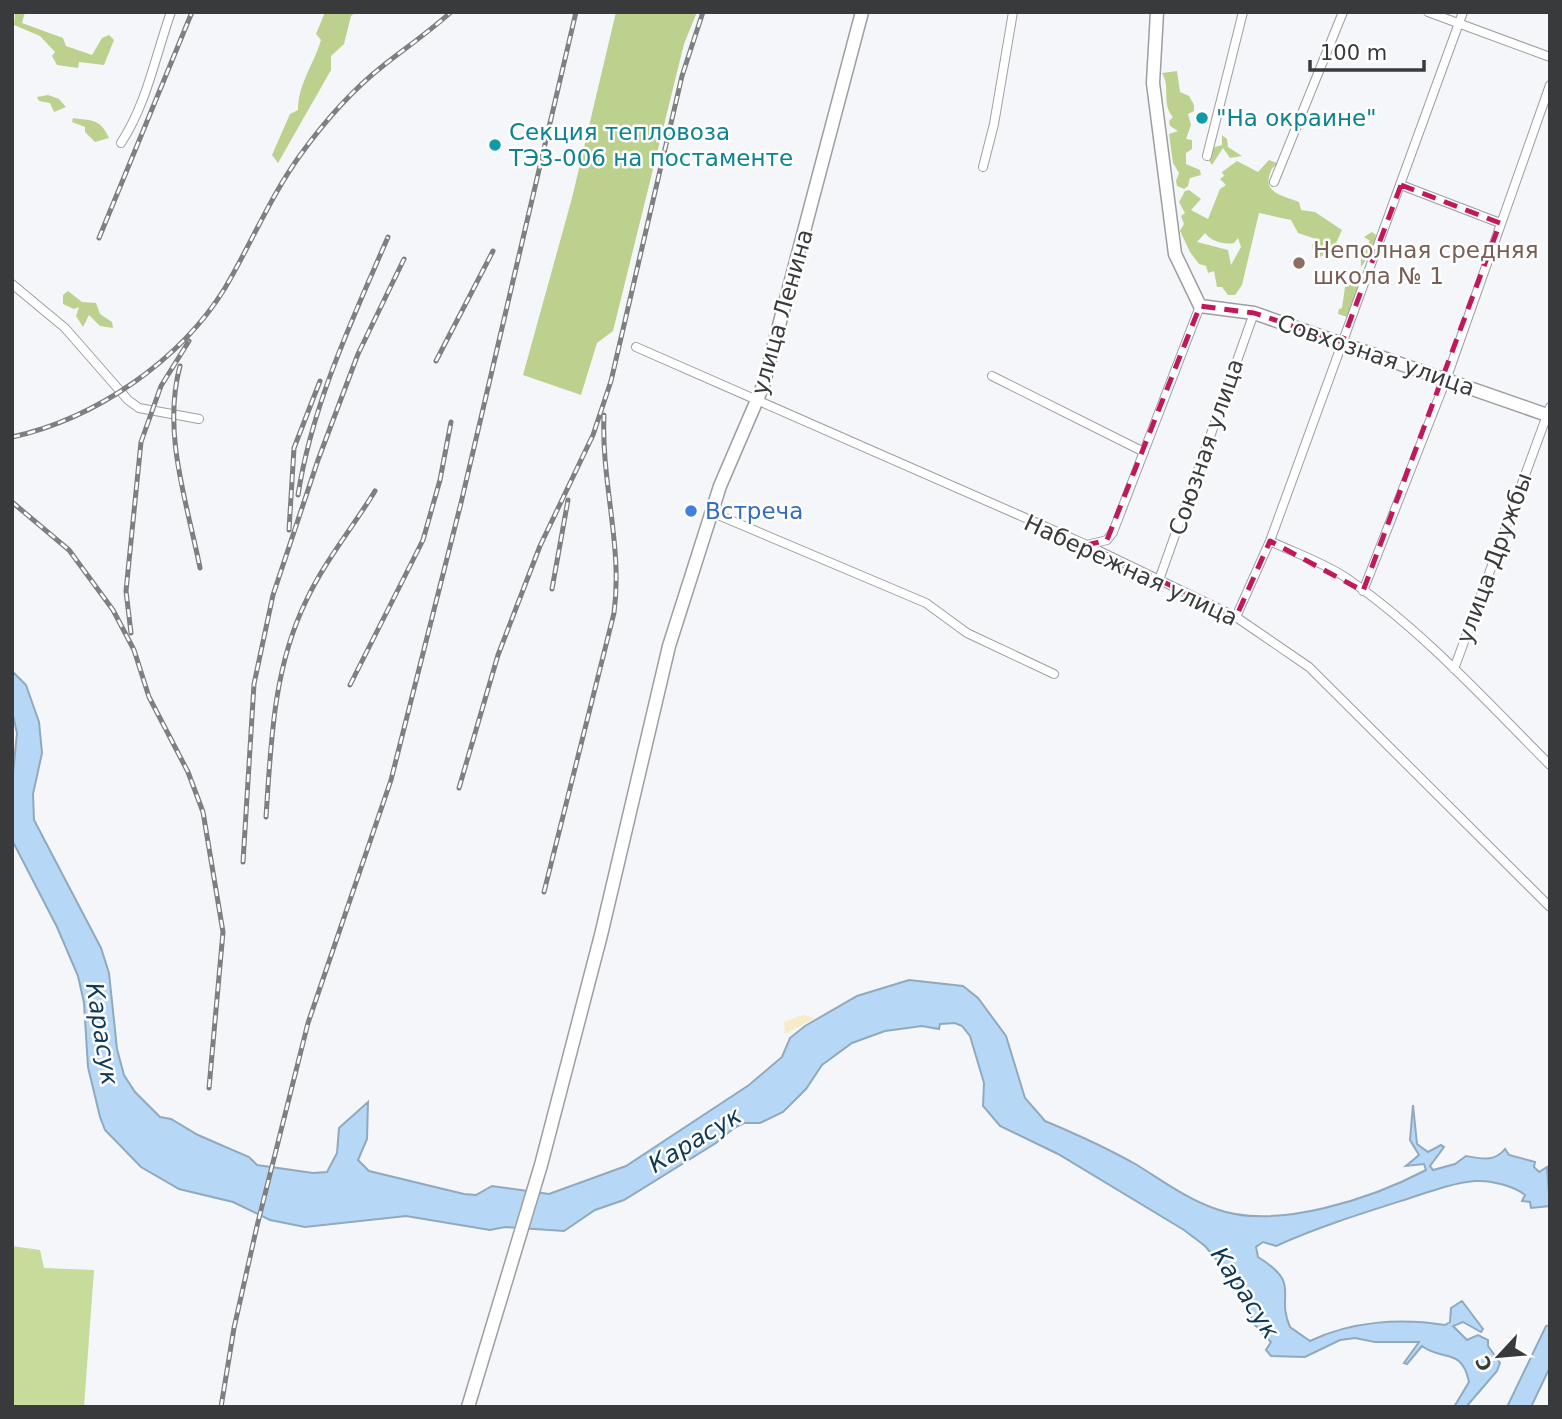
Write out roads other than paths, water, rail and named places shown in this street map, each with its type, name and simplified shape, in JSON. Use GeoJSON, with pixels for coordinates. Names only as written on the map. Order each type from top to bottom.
{"type":"FeatureCollection","features":[{"type":"Feature","properties":{"kind":"main road","name":"улица Ленина"},"geometry":{"type":"LineString","coordinates":[[468,1407],[516,1256],[541,1165],[600,940],[669,646],[711,512],[772,357],[863,12]]}},
{"type":"Feature","properties":{"kind":"main road"},"geometry":{"type":"LineString","coordinates":[[1157,12],[1153,83],[1175,254],[1200,306]]}},
{"type":"Feature","properties":{"kind":"main road","name":"Совхозная улица"},"geometry":{"type":"LineString","coordinates":[[1200,306],[1254,313],[1549,412]]}},
{"type":"Feature","properties":{"kind":"street"},"geometry":{"type":"LineString","coordinates":[[121,143],[147,93],[153,63],[171,12]]}},
{"type":"Feature","properties":{"kind":"street"},"geometry":{"type":"LineString","coordinates":[[983,167],[994,124],[1013,12]]}},
{"type":"Feature","properties":{"kind":"street"},"geometry":{"type":"LineString","coordinates":[[1207,156],[1242,12]]}},
{"type":"Feature","properties":{"kind":"street"},"geometry":{"type":"LineString","coordinates":[[1274,182],[1343,12]]}},
{"type":"Feature","properties":{"kind":"street"},"geometry":{"type":"LineString","coordinates":[[1427,12],[1550,57]]}},
{"type":"Feature","properties":{"kind":"street"},"geometry":{"type":"LineString","coordinates":[[1236,617],[1270,541],[1463,12]]}},
{"type":"Feature","properties":{"kind":"street"},"geometry":{"type":"LineString","coordinates":[[1363,591],[1447,377],[1550,85]]}},
{"type":"Feature","properties":{"kind":"street"},"geometry":{"type":"LineString","coordinates":[[1401,185],[1500,223]]}},
{"type":"Feature","properties":{"kind":"street"},"geometry":{"type":"LineString","coordinates":[[12,284],[65,328],[128,400],[139,408],[199,419]]}},
{"type":"Feature","properties":{"kind":"street"},"geometry":{"type":"LineString","coordinates":[[1087,545],[1107,540],[1113,532],[1200,306]]}},
{"type":"Feature","properties":{"kind":"street","name":"Союзная улица"},"geometry":{"type":"LineString","coordinates":[[1159,580],[1254,313]]}},
{"type":"Feature","properties":{"kind":"street","name":"Набережная улица"},"geometry":{"type":"LineString","coordinates":[[636,347],[1087,545],[1236,617],[1309,667],[1550,907]]}},
{"type":"Feature","properties":{"kind":"street"},"geometry":{"type":"LineString","coordinates":[[992,376],[1144,453]]}},
{"type":"Feature","properties":{"kind":"street","name":"улица Дружбы"},"geometry":{"type":"LineString","coordinates":[[1454,669],[1549,412]]}},
{"type":"Feature","properties":{"kind":"street"},"geometry":{"type":"LineString","coordinates":[[711,512],[926,603],[967,633],[1054,674]]}},
{"type":"Feature","properties":{"kind":"street"},"geometry":{"type":"LineString","coordinates":[[1270,541],[1345,577],[1363,591],[1454,669],[1550,765]]}},
{"type":"Feature","properties":{"kind":"water","name":"Карасук"},"geometry":{"type":"Polygon","coordinates":[[[12,671],[26,685],[39,722],[42,753],[33,794],[34,820],[101,948],[109,973],[117,1049],[124,1075],[135,1092],[160,1117],[171,1119],[198,1135],[249,1157],[257,1165],[313,1173],[327,1172],[337,1153],[339,1128],[368,1102],[367,1139],[358,1160],[369,1171],[464,1194],[476,1195],[492,1186],[549,1194],[626,1166],[749,1085],[782,1057],[790,1038],[805,1026],[857,996],[909,980],[963,986],[978,998],[1006,1036],[1025,1098],[1045,1121],[1114,1153],[1185,1195],[1216,1209],[1240,1215],[1295,1214],[1379,1191],[1426,1170],[1424,1164],[1406,1166],[1419,1155],[1410,1140],[1413,1105],[1417,1144],[1428,1152],[1441,1145],[1444,1147],[1430,1166],[1433,1170],[1455,1164],[1466,1156],[1492,1158],[1505,1149],[1509,1155],[1535,1162],[1534,1167],[1539,1172],[1547,1167],[1550,1206],[1531,1208],[1530,1202],[1522,1201],[1525,1195],[1502,1184],[1466,1182],[1357,1215],[1276,1246],[1263,1242],[1256,1247],[1258,1257],[1272,1267],[1284,1282],[1286,1315],[1290,1327],[1310,1341],[1359,1325],[1411,1322],[1445,1325],[1450,1322],[1451,1308],[1462,1301],[1483,1329],[1481,1332],[1463,1322],[1453,1326],[1467,1340],[1478,1335],[1488,1340],[1488,1346],[1500,1363],[1497,1371],[1466,1407],[1454,1407],[1469,1382],[1466,1371],[1457,1359],[1422,1346],[1407,1364],[1404,1363],[1419,1342],[1375,1342],[1355,1338],[1340,1340],[1305,1357],[1271,1356],[1266,1350],[1271,1342],[1253,1323],[1239,1286],[1205,1246],[1184,1230],[1058,1154],[1000,1126],[983,1106],[984,1083],[970,1036],[962,1026],[955,1023],[940,1024],[939,1029],[922,1026],[885,1031],[852,1043],[822,1065],[806,1089],[783,1112],[760,1123],[744,1123],[734,1128],[716,1143],[624,1200],[595,1210],[564,1231],[505,1227],[490,1230],[406,1216],[305,1227],[270,1220],[233,1202],[179,1189],[141,1167],[105,1130],[100,1117],[88,1067],[84,1003],[78,976],[57,927],[12,840],[12,783],[17,733],[12,711],[12,671]]]}},
{"type":"Feature","properties":{"kind":"water"},"geometry":{"type":"Polygon","coordinates":[[[1550,1325],[1550,1367],[1531,1407],[1507,1407],[1546,1326],[1550,1325]]]}},
{"type":"Feature","properties":{"kind":"railway"},"geometry":{"type":"LineString","coordinates":[[99,238],[192,12]]}},
{"type":"Feature","properties":{"kind":"railway"},"geometry":{"type":"LineString","coordinates":[[12,437],[74,416],[104,401],[133,383],[184,340],[225,288],[280,186],[320,130],[350,95],[372,75],[451,12]]}},
{"type":"Feature","properties":{"kind":"railway"},"geometry":{"type":"LineString","coordinates":[[221,1407],[234,1328],[257,1226],[308,1023],[391,780],[461,503],[576,12]]}},
{"type":"Feature","properties":{"kind":"railway"},"geometry":{"type":"LineString","coordinates":[[459,788],[498,655],[540,546],[593,435],[611,381],[682,76],[703,12]]}},
{"type":"Feature","properties":{"kind":"railway"},"geometry":{"type":"LineString","coordinates":[[298,495],[304,461],[323,396],[347,331],[388,237]]}},
{"type":"Feature","properties":{"kind":"railway"},"geometry":{"type":"LineString","coordinates":[[436,361],[493,251]]}},
{"type":"Feature","properties":{"kind":"railway"},"geometry":{"type":"LineString","coordinates":[[243,862],[254,684],[273,595],[318,460],[358,354],[404,259]]}},
{"type":"Feature","properties":{"kind":"railway"},"geometry":{"type":"LineString","coordinates":[[131,633],[126,591],[141,442],[161,386],[189,341]]}},
{"type":"Feature","properties":{"kind":"railway"},"geometry":{"type":"LineString","coordinates":[[180,366],[175,391],[175,442],[200,568]]}},
{"type":"Feature","properties":{"kind":"railway"},"geometry":{"type":"LineString","coordinates":[[289,530],[294,448],[320,381]]}},
{"type":"Feature","properties":{"kind":"railway"},"geometry":{"type":"LineString","coordinates":[[544,892],[614,613],[616,563],[604,415]]}},
{"type":"Feature","properties":{"kind":"railway"},"geometry":{"type":"LineString","coordinates":[[350,685],[423,540],[440,480],[451,422]]}},
{"type":"Feature","properties":{"kind":"railway"},"geometry":{"type":"LineString","coordinates":[[266,817],[280,680],[295,627],[321,572],[375,491]]}},
{"type":"Feature","properties":{"kind":"railway"},"geometry":{"type":"LineString","coordinates":[[552,589],[568,500]]}},
{"type":"Feature","properties":{"kind":"railway"},"geometry":{"type":"LineString","coordinates":[[12,502],[69,550],[113,610],[134,650],[149,697],[188,772],[203,812],[223,932],[209,1088]]}},
{"type":"Feature","properties":{"kind":"place","name":"\"На окраине\""},"geometry":{"type":"Point","coordinates":[1202,118]}},
{"type":"Feature","properties":{"kind":"place","name":"Секция тепловоза ТЭ3-006 на постаменте"},"geometry":{"type":"Point","coordinates":[495,145]}},
{"type":"Feature","properties":{"kind":"place","name":"Неполная средняя школа № 1"},"geometry":{"type":"Point","coordinates":[1299,263]}},
{"type":"Feature","properties":{"kind":"place","name":"Встреча"},"geometry":{"type":"Point","coordinates":[691,511]}}]}
